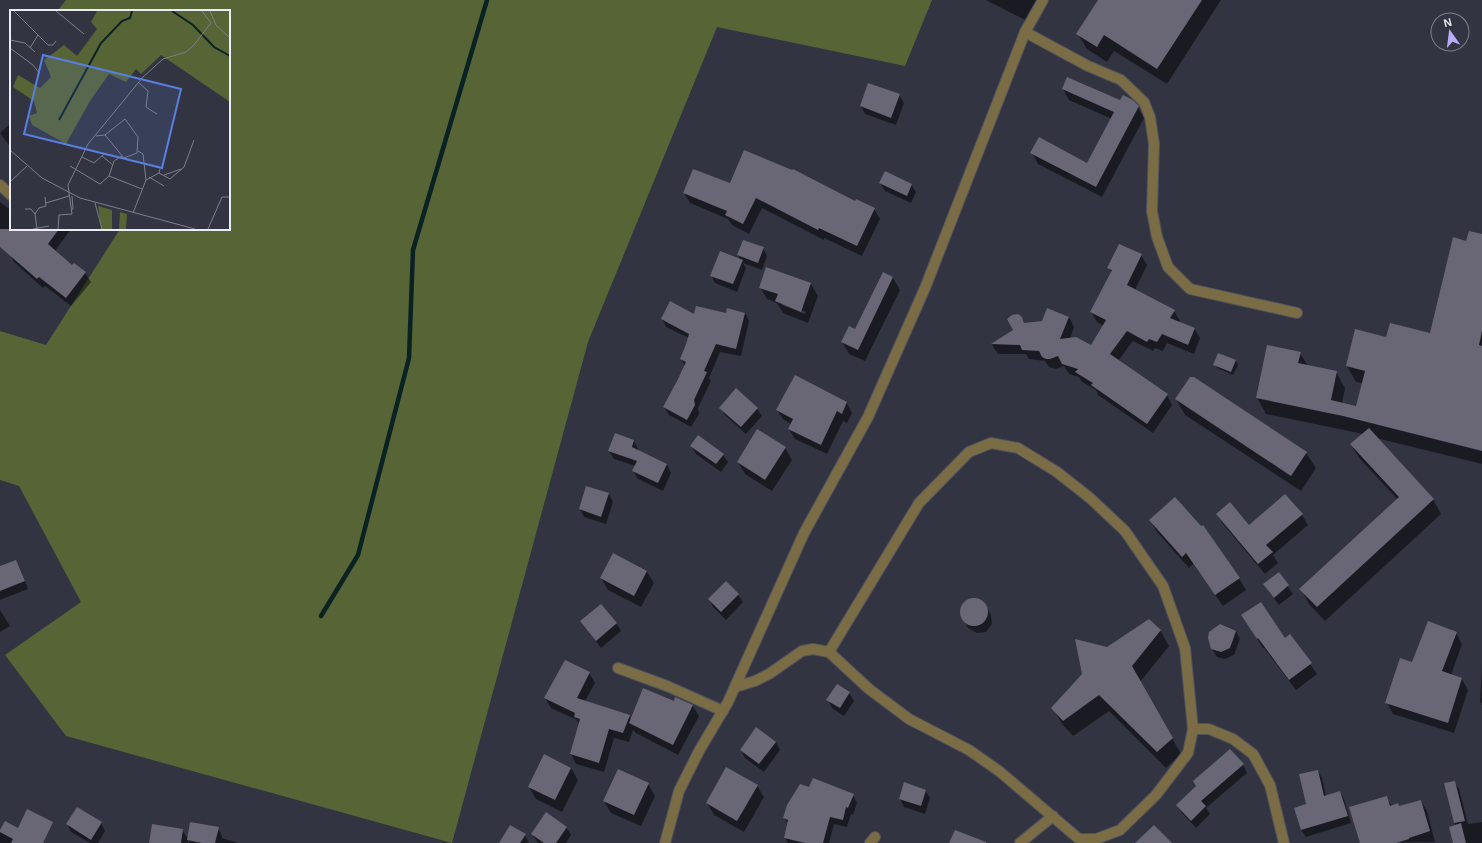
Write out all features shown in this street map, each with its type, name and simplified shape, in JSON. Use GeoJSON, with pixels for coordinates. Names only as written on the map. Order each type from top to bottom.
{"type":"FeatureCollection","features":[{"type":"Feature","properties":{"kind":"street"},"geometry":{"type":"LineString","coordinates":[[665,843],[679,791],[699,751],[723,711],[735,687],[804,533],[868,417],[925,288],[1025,32],[1043,0]]}},
{"type":"Feature","properties":{"kind":"street"},"geometry":{"type":"LineString","coordinates":[[1025,32],[1088,66],[1121,80],[1144,102],[1150,117],[1154,144],[1152,211],[1157,237],[1168,267],[1190,289],[1297,313]]}},
{"type":"Feature","properties":{"kind":"street"},"geometry":{"type":"LineString","coordinates":[[0,185],[10,194]]}},
{"type":"Feature","properties":{"kind":"street"},"geometry":{"type":"LineString","coordinates":[[735,687],[769,674],[802,651],[813,649],[830,652],[869,689],[909,719],[969,750],[999,771],[1079,839],[1096,839],[1120,830],[1156,795],[1188,753],[1193,729],[1185,648],[1163,586],[1125,531],[1090,498],[1057,472],[1018,448],[991,443],[969,452],[919,503],[830,652]]}},
{"type":"Feature","properties":{"kind":"street"},"geometry":{"type":"LineString","coordinates":[[618,668],[667,686],[723,711]]}},
{"type":"Feature","properties":{"kind":"street"},"geometry":{"type":"LineString","coordinates":[[1193,729],[1209,729],[1233,739],[1253,754],[1270,785],[1284,843]]}},
{"type":"Feature","properties":{"kind":"street"},"geometry":{"type":"LineString","coordinates":[[1020,843],[1053,816]]}},
{"type":"Feature","properties":{"kind":"green space"},"geometry":{"type":"Polygon","coordinates":[[[66,0],[932,0],[905,66],[717,27],[588,342],[452,843],[66,736],[5,655],[81,602],[19,486],[0,480],[0,331],[46,345],[119,230],[230,230],[230,10],[58,10],[66,0]]]}},
{"type":"Feature","properties":{"kind":"building"},"geometry":{"type":"Polygon","coordinates":[[[1098,0],[1202,0],[1157,69],[1104,35],[1097,47],[1076,34],[1098,0]]]}},
{"type":"Feature","properties":{"kind":"building"},"geometry":{"type":"Polygon","coordinates":[[[1067,77],[1120,100],[1123,95],[1133,100],[1139,106],[1096,187],[1030,153],[1039,137],[1087,163],[1114,112],[1062,89],[1067,77]]]}},
{"type":"Feature","properties":{"kind":"building"},"geometry":{"type":"Polygon","coordinates":[[[868,83],[900,94],[891,118],[860,106],[868,83]]]}},
{"type":"Feature","properties":{"kind":"building"},"geometry":{"type":"Polygon","coordinates":[[[744,150],[792,170],[793,169],[855,201],[856,199],[875,208],[857,246],[819,228],[818,230],[756,198],[743,224],[725,215],[727,211],[683,193],[693,169],[730,183],[744,150]]]}},
{"type":"Feature","properties":{"kind":"building"},"geometry":{"type":"Polygon","coordinates":[[[885,171],[912,184],[907,196],[879,183],[885,171]]]}},
{"type":"Feature","properties":{"kind":"building"},"geometry":{"type":"Polygon","coordinates":[[[0,229],[58,230],[48,244],[72,265],[74,263],[86,272],[66,298],[39,277],[37,279],[0,247],[0,229]]]}},
{"type":"Feature","properties":{"kind":"building"},"geometry":{"type":"Polygon","coordinates":[[[1469,231],[1482,234],[1482,331],[1479,345],[1482,346],[1482,451],[1343,416],[1256,398],[1267,345],[1301,352],[1298,363],[1337,371],[1331,400],[1356,406],[1365,371],[1346,366],[1355,329],[1386,337],[1390,323],[1430,333],[1453,237],[1466,241],[1469,231]]]}},
{"type":"Feature","properties":{"kind":"building"},"geometry":{"type":"Polygon","coordinates":[[[743,240],[764,247],[758,263],[737,255],[743,240]]]}},
{"type":"Feature","properties":{"kind":"building"},"geometry":{"type":"Polygon","coordinates":[[[1119,244],[1142,254],[1127,285],[1175,310],[1170,318],[1195,328],[1188,345],[1162,334],[1157,342],[1149,339],[1147,342],[1127,331],[1110,354],[1168,394],[1147,424],[1091,385],[1093,383],[1075,372],[1078,369],[1062,364],[1058,356],[1046,359],[1042,357],[1039,351],[1022,350],[1020,345],[991,344],[1013,330],[1007,319],[1012,315],[1018,314],[1022,317],[1024,323],[1042,321],[1047,308],[1069,317],[1060,339],[1076,337],[1091,345],[1106,320],[1090,312],[1112,270],[1107,268],[1119,244]]]}},
{"type":"Feature","properties":{"kind":"building"},"geometry":{"type":"Polygon","coordinates":[[[720,251],[743,260],[733,284],[710,276],[720,251]]]}},
{"type":"Feature","properties":{"kind":"building"},"geometry":{"type":"Polygon","coordinates":[[[766,267],[811,283],[801,312],[775,301],[778,294],[759,288],[766,267]]]}},
{"type":"Feature","properties":{"kind":"building"},"geometry":{"type":"Polygon","coordinates":[[[883,272],[893,277],[858,350],[841,342],[849,326],[855,329],[883,272]]]}},
{"type":"Feature","properties":{"kind":"building"},"geometry":{"type":"Polygon","coordinates":[[[670,301],[694,314],[696,306],[726,313],[727,308],[745,313],[736,349],[716,344],[704,371],[707,372],[694,400],[695,405],[687,420],[663,407],[686,362],[680,359],[689,334],[661,319],[670,301]]]}},
{"type":"Feature","properties":{"kind":"building"},"geometry":{"type":"Polygon","coordinates":[[[1218,353],[1236,360],[1231,372],[1213,365],[1218,353]]]}},
{"type":"Feature","properties":{"kind":"building"},"geometry":{"type":"Polygon","coordinates":[[[795,375],[847,402],[842,414],[837,411],[821,445],[788,429],[793,419],[776,410],[795,375]]]}},
{"type":"Feature","properties":{"kind":"building"},"geometry":{"type":"Polygon","coordinates":[[[1190,377],[1194,377],[1307,452],[1291,476],[1175,399],[1190,377]]]}},
{"type":"Feature","properties":{"kind":"building"},"geometry":{"type":"Polygon","coordinates":[[[736,388],[758,408],[741,427],[719,408],[736,388]]]}},
{"type":"Feature","properties":{"kind":"building"},"geometry":{"type":"Polygon","coordinates":[[[1369,428],[1434,499],[1317,607],[1299,589],[1399,497],[1350,444],[1369,428]]]}},
{"type":"Feature","properties":{"kind":"building"},"geometry":{"type":"Polygon","coordinates":[[[757,429],[786,447],[765,480],[737,462],[757,429]]]}},
{"type":"Feature","properties":{"kind":"building"},"geometry":{"type":"Polygon","coordinates":[[[615,433],[634,440],[632,447],[667,464],[658,483],[632,471],[637,461],[608,451],[615,433]]]}},
{"type":"Feature","properties":{"kind":"building"},"geometry":{"type":"Polygon","coordinates":[[[698,435],[724,454],[716,464],[690,446],[698,435]]]}},
{"type":"Feature","properties":{"kind":"building"},"geometry":{"type":"Polygon","coordinates":[[[586,486],[609,493],[601,517],[579,509],[586,486]]]}},
{"type":"Feature","properties":{"kind":"building"},"geometry":{"type":"Polygon","coordinates":[[[1285,494],[1303,514],[1266,545],[1273,552],[1258,564],[1216,514],[1230,502],[1249,525],[1285,494]]]}},
{"type":"Feature","properties":{"kind":"building"},"geometry":{"type":"Polygon","coordinates":[[[1175,497],[1201,526],[1203,525],[1240,578],[1215,595],[1186,553],[1182,557],[1149,520],[1175,497]]]}},
{"type":"Feature","properties":{"kind":"building"},"geometry":{"type":"Polygon","coordinates":[[[613,553],[647,571],[634,596],[600,578],[613,553]]]}},
{"type":"Feature","properties":{"kind":"building"},"geometry":{"type":"Polygon","coordinates":[[[16,560],[25,581],[0,591],[0,566],[16,560]]]}},
{"type":"Feature","properties":{"kind":"building"},"geometry":{"type":"Polygon","coordinates":[[[1279,572],[1289,585],[1274,598],[1263,584],[1279,572]]]}},
{"type":"Feature","properties":{"kind":"building"},"geometry":{"type":"Polygon","coordinates":[[[726,581],[739,594],[721,612],[708,599],[726,581]]]}},
{"type":"Feature","properties":{"kind":"building"},"geometry":{"type":"Polygon","coordinates":[[[974,598],[984,602],[988,612],[984,622],[974,626],[964,622],[960,612],[964,602],[974,598]]]}},
{"type":"Feature","properties":{"kind":"building"},"geometry":{"type":"Polygon","coordinates":[[[1261,602],[1285,638],[1290,634],[1312,663],[1289,680],[1258,638],[1257,639],[1241,615],[1261,602]]]}},
{"type":"Feature","properties":{"kind":"building"},"geometry":{"type":"Polygon","coordinates":[[[601,604],[617,623],[596,641],[580,621],[601,604]]]}},
{"type":"Feature","properties":{"kind":"building"},"geometry":{"type":"Polygon","coordinates":[[[1149,619],[1161,630],[1132,666],[1173,738],[1157,752],[1099,695],[1063,721],[1051,708],[1082,674],[1075,639],[1107,647],[1149,619]]]}},
{"type":"Feature","properties":{"kind":"building"},"geometry":{"type":"Polygon","coordinates":[[[1428,621],[1457,632],[1442,671],[1462,678],[1448,723],[1385,703],[1400,658],[1412,662],[1428,621]]]}},
{"type":"Feature","properties":{"kind":"building"},"geometry":{"type":"Polygon","coordinates":[[[1220,624],[1236,631],[1230,648],[1221,652],[1211,649],[1208,638],[1209,632],[1220,624]]]}},
{"type":"Feature","properties":{"kind":"building"},"geometry":{"type":"Polygon","coordinates":[[[565,660],[590,672],[577,698],[630,715],[623,733],[609,729],[599,763],[570,754],[580,719],[574,717],[575,713],[544,698],[565,660]]]}},
{"type":"Feature","properties":{"kind":"building"},"geometry":{"type":"Polygon","coordinates":[[[837,684],[850,692],[840,708],[826,700],[837,684]]]}},
{"type":"Feature","properties":{"kind":"building"},"geometry":{"type":"Polygon","coordinates":[[[643,688],[674,701],[675,697],[693,705],[673,745],[629,723],[643,688]]]}},
{"type":"Feature","properties":{"kind":"building"},"geometry":{"type":"Polygon","coordinates":[[[756,727],[776,742],[759,764],[740,750],[756,727]]]}},
{"type":"Feature","properties":{"kind":"building"},"geometry":{"type":"Polygon","coordinates":[[[1230,749],[1244,764],[1201,801],[1206,806],[1191,821],[1176,805],[1196,786],[1193,781],[1230,749]]]}},
{"type":"Feature","properties":{"kind":"building"},"geometry":{"type":"Polygon","coordinates":[[[544,754],[571,768],[555,800],[528,787],[544,754]]]}},
{"type":"Feature","properties":{"kind":"building"},"geometry":{"type":"Polygon","coordinates":[[[726,767],[758,785],[737,821],[706,803],[726,767]]]}},
{"type":"Feature","properties":{"kind":"building"},"geometry":{"type":"Polygon","coordinates":[[[618,769],[649,783],[634,815],[603,801],[618,769]]]}},
{"type":"Feature","properties":{"kind":"building"},"geometry":{"type":"Polygon","coordinates":[[[1318,770],[1324,796],[1340,791],[1348,816],[1301,830],[1294,808],[1306,804],[1299,774],[1318,770]]]}},
{"type":"Feature","properties":{"kind":"building"},"geometry":{"type":"Polygon","coordinates":[[[813,778],[854,794],[848,808],[846,807],[843,820],[830,817],[823,843],[805,843],[784,838],[788,820],[783,818],[787,805],[800,784],[809,787],[813,778]]]}},
{"type":"Feature","properties":{"kind":"building"},"geometry":{"type":"Polygon","coordinates":[[[1455,781],[1465,821],[1454,823],[1444,783],[1455,781]]]}},
{"type":"Feature","properties":{"kind":"building"},"geometry":{"type":"Polygon","coordinates":[[[904,782],[926,790],[921,806],[899,799],[904,782]]]}},
{"type":"Feature","properties":{"kind":"building"},"geometry":{"type":"Polygon","coordinates":[[[1387,796],[1390,806],[1398,803],[1399,806],[1421,800],[1430,831],[1396,843],[1360,843],[1349,807],[1387,796]]]}},
{"type":"Feature","properties":{"kind":"building"},"geometry":{"type":"Polygon","coordinates":[[[77,807],[102,822],[91,840],[66,824],[77,807]]]}},
{"type":"Feature","properties":{"kind":"building"},"geometry":{"type":"Polygon","coordinates":[[[27,809],[53,822],[43,843],[11,843],[13,839],[0,832],[0,830],[5,821],[18,828],[27,809]]]}},
{"type":"Feature","properties":{"kind":"building"},"geometry":{"type":"Polygon","coordinates":[[[546,812],[567,827],[556,843],[544,843],[531,834],[546,812]]]}},
{"type":"Feature","properties":{"kind":"building"},"geometry":{"type":"Polygon","coordinates":[[[190,822],[219,827],[215,843],[202,843],[187,840],[190,822]]]}},
{"type":"Feature","properties":{"kind":"building"},"geometry":{"type":"Polygon","coordinates":[[[1461,823],[1466,843],[1453,843],[1449,827],[1461,823]]]}},
{"type":"Feature","properties":{"kind":"building"},"geometry":{"type":"Polygon","coordinates":[[[152,824],[183,829],[181,843],[149,843],[152,824]]]}},
{"type":"Feature","properties":{"kind":"building"},"geometry":{"type":"Polygon","coordinates":[[[510,825],[526,834],[520,843],[499,843],[510,825]]]}},
{"type":"Feature","properties":{"kind":"building"},"geometry":{"type":"Polygon","coordinates":[[[1154,825],[1172,843],[1135,843],[1154,825]]]}},
{"type":"Feature","properties":{"kind":"building"},"geometry":{"type":"Polygon","coordinates":[[[955,830],[986,842],[986,843],[949,843],[955,830]]]}},
{"type":"Feature","properties":{"kind":"waterway"},"geometry":{"type":"LineString","coordinates":[[321,616],[358,555],[409,358],[413,250],[487,0]]}}]}
